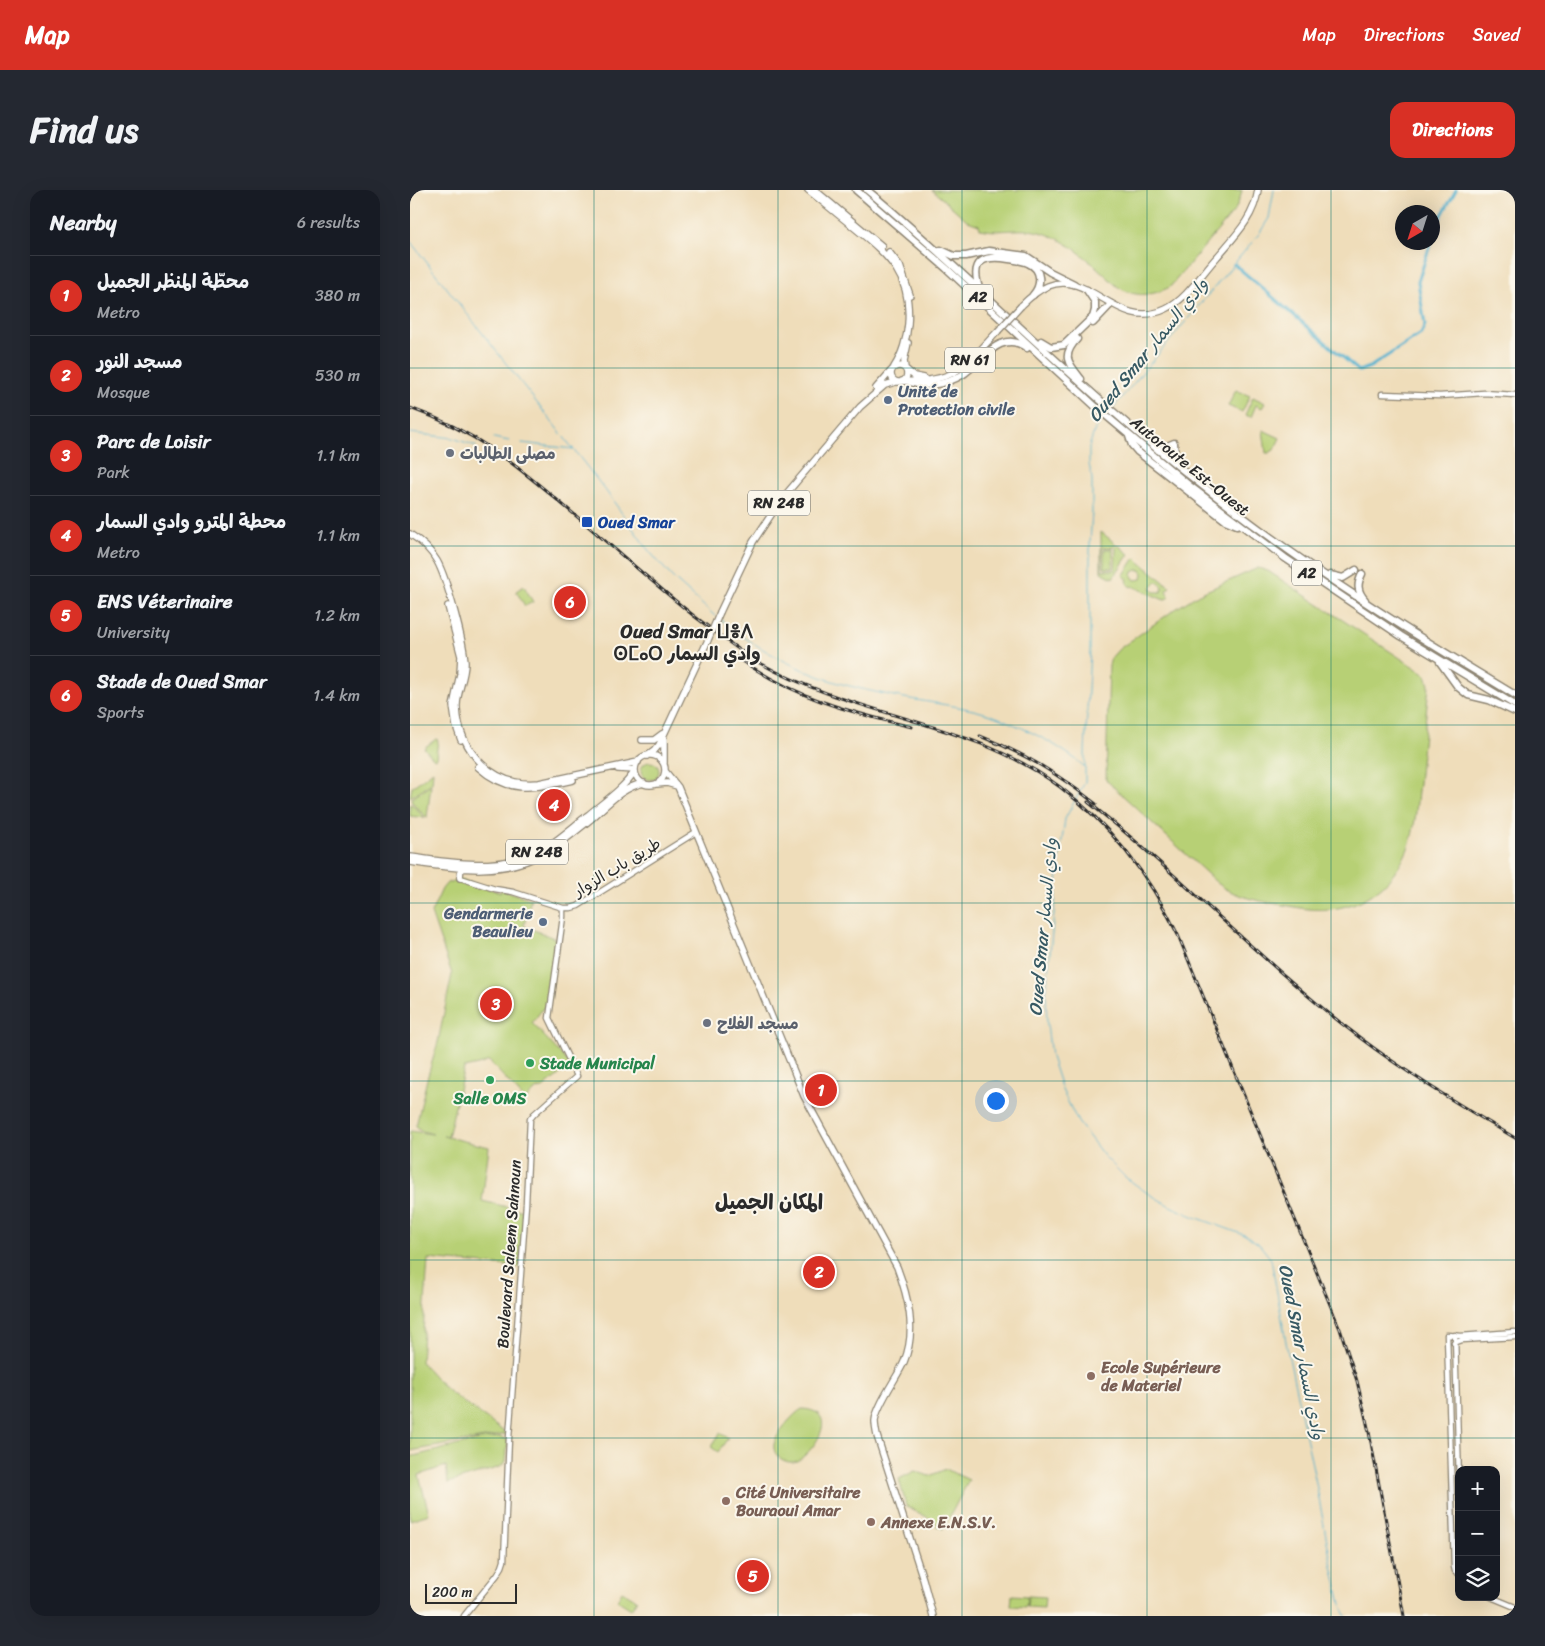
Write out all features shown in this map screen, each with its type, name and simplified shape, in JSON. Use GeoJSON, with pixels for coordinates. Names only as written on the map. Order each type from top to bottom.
{"type":"FeatureCollection","features":[{"type":"Feature","properties":{"kind":"highway","name":"Autoroute Est-Ouest"},"geometry":{"type":"LineString","coordinates":[[856,190],[946,268],[1097,408],[1184,481],[1285,558],[1401,636],[1515,705]]}},
{"type":"Feature","properties":{"kind":"highway","name":"Autoroute Est-Ouest"},"geometry":{"type":"LineString","coordinates":[[867,190],[926,240],[1102,403],[1179,467],[1313,567],[1515,695]]}},
{"type":"Feature","properties":{"kind":"highway"},"geometry":{"type":"LineString","coordinates":[[926,240],[954,256],[966,256],[990,251],[1026,256],[1050,272],[1074,284]]}},
{"type":"Feature","properties":{"kind":"highway"},"geometry":{"type":"LineString","coordinates":[[979,289],[975,275],[976,269],[988,257],[996,257],[1027,262],[1036,268],[1040,283],[1033,295]]}},
{"type":"Feature","properties":{"kind":"highway"},"geometry":{"type":"LineString","coordinates":[[1087,290],[1095,302],[1093,317]]}},
{"type":"Feature","properties":{"kind":"highway"},"geometry":{"type":"LineString","coordinates":[[1016,323],[1030,331],[1046,345],[1055,348],[1069,342],[1109,303]]}},
{"type":"Feature","properties":{"kind":"highway"},"geometry":{"type":"LineString","coordinates":[[1088,390],[1069,364],[1068,354],[1072,344],[1109,303]]}},
{"type":"Feature","properties":{"kind":"highway"},"geometry":{"type":"LineString","coordinates":[[902,382],[926,385],[954,379],[963,374],[1000,343],[1009,341],[1018,342],[1025,346],[1054,369]]}},
{"type":"Feature","properties":{"kind":"highway"},"geometry":{"type":"LineString","coordinates":[[1158,450],[1174,443],[1175,457],[1179,467]]}},
{"type":"Feature","properties":{"kind":"highway"},"geometry":{"type":"LineString","coordinates":[[1313,567],[1339,578],[1359,572],[1359,593],[1382,612]]}},
{"type":"Feature","properties":{"kind":"highway"},"geometry":{"type":"LineString","coordinates":[[1436,657],[1458,687],[1468,695],[1489,700],[1515,712]]}},
{"type":"Feature","properties":{"kind":"main road"},"geometry":{"type":"LineString","coordinates":[[808,190],[882,250],[897,268],[906,293],[908,316],[900,355],[892,369],[860,408]]}},
{"type":"Feature","properties":{"kind":"main road"},"geometry":{"type":"LineString","coordinates":[[815,190],[878,241],[890,252],[900,266],[908,286],[912,310],[911,328],[904,361],[906,378],[902,382],[892,378],[892,369]]}},
{"type":"Feature","properties":{"kind":"main road","name":"RN 61"},"geometry":{"type":"LineString","coordinates":[[860,408],[885,385],[936,379],[960,369],[1033,295],[1053,284],[1074,284],[1128,312],[1154,313],[1168,308],[1184,295],[1246,223],[1256,203],[1258,190]]}},
{"type":"Feature","properties":{"kind":"main road"},"geometry":{"type":"LineString","coordinates":[[892,369],[901,365],[906,369]]}},
{"type":"Feature","properties":{"kind":"main road","name":"RN 61"},"geometry":{"type":"LineString","coordinates":[[906,369],[917,377],[936,379]]}},
{"type":"Feature","properties":{"kind":"main road","name":"RN 24B"},"geometry":{"type":"LineString","coordinates":[[665,731],[747,554],[760,531],[785,496],[860,408]]}},
{"type":"Feature","properties":{"kind":"main road"},"geometry":{"type":"LineString","coordinates":[[410,534],[428,549],[443,576],[460,633],[464,656],[464,676],[457,702],[458,718],[470,750],[482,765],[504,779],[533,784],[638,762],[657,748],[665,731]]}},
{"type":"Feature","properties":{"kind":"main road"},"geometry":{"type":"LineString","coordinates":[[410,538],[426,552],[440,576],[460,656],[460,674],[453,702],[454,718],[464,747],[479,768],[502,783],[526,788],[539,787],[624,768],[636,770]]}},
{"type":"Feature","properties":{"kind":"main road"},"geometry":{"type":"LineString","coordinates":[[642,740],[654,740],[665,731]]}},
{"type":"Feature","properties":{"kind":"main road"},"geometry":{"type":"LineString","coordinates":[[656,784],[662,779],[665,769],[663,748],[665,731]]}},
{"type":"Feature","properties":{"kind":"main road"},"geometry":{"type":"LineString","coordinates":[[646,756],[660,759],[677,786],[804,1096],[897,1267],[904,1284],[909,1306],[909,1345],[904,1362],[892,1381],[875,1419],[877,1436],[933,1616]]}},
{"type":"Feature","properties":{"kind":"main road"},"geometry":{"type":"LineString","coordinates":[[638,762],[636,770],[638,778],[644,784]]}},
{"type":"Feature","properties":{"kind":"main road"},"geometry":{"type":"LineString","coordinates":[[624,768],[628,775],[628,781]]}},
{"type":"Feature","properties":{"kind":"main road","name":"RN 24B"},"geometry":{"type":"LineString","coordinates":[[410,857],[463,867],[498,864],[523,858],[547,847],[568,834],[628,781],[636,770]]}},
{"type":"Feature","properties":{"kind":"main road"},"geometry":{"type":"LineString","coordinates":[[568,834],[626,789],[634,785],[667,783],[677,786]]}},
{"type":"Feature","properties":{"kind":"main road"},"geometry":{"type":"LineString","coordinates":[[410,862],[463,867],[462,878]]}},
{"type":"Feature","properties":{"kind":"street"},"geometry":{"type":"LineString","coordinates":[[1382,394],[1440,396],[1484,393],[1515,395]]}},
{"type":"Feature","properties":{"kind":"street","name":"طريق باب الزوار"},"geometry":{"type":"LineString","coordinates":[[462,878],[563,908],[571,908],[578,906],[696,832]]}},
{"type":"Feature","properties":{"kind":"street","name":"Boulevard Saleem Sahnoun"},"geometry":{"type":"LineString","coordinates":[[464,1616],[497,1575],[504,1561],[509,1438],[525,1223],[530,1119],[577,1076],[548,1018],[563,908]]}},
{"type":"Feature","properties":{"kind":"street"},"geometry":{"type":"LineString","coordinates":[[1448,1344],[1515,1332]]}},
{"type":"Feature","properties":{"kind":"street"},"geometry":{"type":"LineString","coordinates":[[1455,1572],[1453,1564],[1447,1335],[1515,1337]]}},
{"type":"Feature","properties":{"kind":"street"},"geometry":{"type":"LineString","coordinates":[[1455,1335],[1459,1466]]}},
{"type":"Feature","properties":{"kind":"street"},"geometry":{"type":"LineString","coordinates":[[1500,1601],[1515,1607]]}},
{"type":"Feature","properties":{"kind":"green space"},"geometry":{"type":"Polygon","coordinates":[[[932,190],[1242,190],[1235,210],[1170,287],[1144,295],[1124,291],[1077,251],[1041,232],[980,229],[979,225],[968,221],[932,190]]]}},
{"type":"Feature","properties":{"kind":"green space"},"geometry":{"type":"Polygon","coordinates":[[[1236,390],[1250,396],[1242,412],[1228,406],[1236,390]]]}},
{"type":"Feature","properties":{"kind":"green space"},"geometry":{"type":"Polygon","coordinates":[[[1253,397],[1265,403],[1262,408],[1256,405],[1251,417],[1245,415],[1253,397]]]}},
{"type":"Feature","properties":{"kind":"green space"},"geometry":{"type":"Polygon","coordinates":[[[1263,430],[1280,438],[1274,450],[1269,453],[1266,453],[1263,430]]]}},
{"type":"Feature","properties":{"kind":"green space"},"geometry":{"type":"Polygon","coordinates":[[[1101,532],[1116,544],[1114,547],[1102,548],[1102,570],[1115,570],[1116,547],[1118,545],[1129,554],[1113,578],[1101,572],[1101,532]]]}},
{"type":"Feature","properties":{"kind":"green space"},"geometry":{"type":"Polygon","coordinates":[[[1104,549],[1113,549],[1113,568],[1104,568],[1104,549]]]}},
{"type":"Feature","properties":{"kind":"green space"},"geometry":{"type":"Polygon","coordinates":[[[1135,558],[1170,587],[1166,590],[1169,597],[1164,600],[1131,587],[1128,585],[1127,578],[1123,576],[1135,558]],[[1141,570],[1133,572],[1132,576],[1135,580],[1142,579],[1143,574],[1141,570]],[[1157,582],[1151,588],[1154,592],[1161,592],[1163,588],[1157,582]]]}},
{"type":"Feature","properties":{"kind":"green space"},"geometry":{"type":"Polygon","coordinates":[[[1258,568],[1268,571],[1426,675],[1429,685],[1415,818],[1407,851],[1388,881],[1362,900],[1346,906],[1330,909],[1295,907],[1264,902],[1234,893],[1216,882],[1106,780],[1109,665],[1111,658],[1119,649],[1199,594],[1258,568]]]}},
{"type":"Feature","properties":{"kind":"green space"},"geometry":{"type":"Polygon","coordinates":[[[524,586],[533,602],[525,606],[516,591],[524,586]]]}},
{"type":"Feature","properties":{"kind":"green space"},"geometry":{"type":"Polygon","coordinates":[[[571,587],[582,611],[570,617],[559,593],[571,587]]]}},
{"type":"Feature","properties":{"kind":"green space"},"geometry":{"type":"Polygon","coordinates":[[[436,739],[438,740],[436,758],[434,759],[424,748],[436,739]]]}},
{"type":"Feature","properties":{"kind":"green space"},"geometry":{"type":"Polygon","coordinates":[[[650,762],[656,765],[659,771],[656,777],[650,780],[644,777],[641,771],[644,765],[650,762]]]}},
{"type":"Feature","properties":{"kind":"green space"},"geometry":{"type":"Polygon","coordinates":[[[433,771],[432,783],[410,797],[412,787],[433,771]]]}},
{"type":"Feature","properties":{"kind":"green space"},"geometry":{"type":"Polygon","coordinates":[[[431,785],[427,818],[413,803],[412,798],[431,785]]]}},
{"type":"Feature","properties":{"kind":"green space"},"geometry":{"type":"Polygon","coordinates":[[[412,804],[425,818],[410,816],[410,805],[412,804]]]}},
{"type":"Feature","properties":{"kind":"green space"},"geometry":{"type":"Polygon","coordinates":[[[459,879],[499,892],[503,890],[531,899],[524,926],[556,939],[550,999],[532,1023],[571,1065],[525,1100],[489,1061],[464,1068],[448,1137],[443,1136],[489,1147],[482,1201],[524,1211],[520,1267],[428,1259],[421,1362],[447,1390],[507,1434],[410,1451],[410,1131],[433,1134],[422,1131],[416,1126],[438,1042],[452,974],[431,913],[442,889],[447,883],[459,879]]]}},
{"type":"Feature","properties":{"kind":"green space"},"geometry":{"type":"Polygon","coordinates":[[[802,1409],[815,1412],[821,1418],[822,1427],[819,1436],[806,1454],[793,1462],[785,1461],[778,1456],[774,1449],[775,1441],[787,1423],[802,1409]]]}},
{"type":"Feature","properties":{"kind":"green space"},"geometry":{"type":"Polygon","coordinates":[[[720,1433],[728,1438],[718,1452],[711,1447],[720,1433]]]}},
{"type":"Feature","properties":{"kind":"green space"},"geometry":{"type":"Polygon","coordinates":[[[500,1437],[508,1440],[506,1462],[500,1467],[448,1483],[446,1466],[419,1475],[429,1514],[410,1520],[410,1457],[483,1439],[500,1437]]]}},
{"type":"Feature","properties":{"kind":"green space"},"geometry":{"type":"Polygon","coordinates":[[[946,1469],[969,1480],[943,1529],[937,1526],[936,1522],[906,1506],[899,1479],[915,1471],[929,1476],[946,1469]]]}},
{"type":"Feature","properties":{"kind":"green space"},"geometry":{"type":"Polygon","coordinates":[[[622,1591],[637,1600],[631,1609],[617,1600],[622,1591]]]}},
{"type":"Feature","properties":{"kind":"green space"},"geometry":{"type":"Polygon","coordinates":[[[1012,1595],[1027,1596],[1026,1607],[1011,1606],[1012,1595]]]}},
{"type":"Feature","properties":{"kind":"green space"},"geometry":{"type":"Polygon","coordinates":[[[1028,1596],[1045,1597],[1044,1608],[1027,1607],[1028,1596]]]}},
{"type":"Feature","properties":{"kind":"waterway","name":"Oued Smar وادي السمار"},"geometry":{"type":"LineString","coordinates":[[1113,408],[1259,234],[1269,218],[1274,190]]}},
{"type":"Feature","properties":{"kind":"waterway"},"geometry":{"type":"LineString","coordinates":[[1440,219],[1456,190]]}},
{"type":"Feature","properties":{"kind":"waterway"},"geometry":{"type":"LineString","coordinates":[[410,241],[606,491],[649,551],[672,577],[715,616]]}},
{"type":"Feature","properties":{"kind":"waterway"},"geometry":{"type":"LineString","coordinates":[[1234,264],[1359,371],[1370,367],[1421,334],[1425,325],[1418,282],[1428,250]]}},
{"type":"Feature","properties":{"kind":"waterway","name":"Oued Smar وادي السمار"},"geometry":{"type":"LineString","coordinates":[[1104,418],[1095,429],[1089,447],[1089,464],[1092,479],[1092,512],[1090,543],[1090,649],[1085,782],[1065,819],[1060,854],[1046,992],[1051,1057],[1062,1090],[1078,1122],[1104,1156],[1125,1177],[1170,1206],[1247,1236],[1259,1244],[1271,1259],[1288,1353],[1330,1557],[1341,1604],[1346,1616]]}},
{"type":"Feature","properties":{"kind":"waterway"},"geometry":{"type":"LineString","coordinates":[[410,433],[453,438],[476,446]]}},
{"type":"Feature","properties":{"kind":"waterway"},"geometry":{"type":"LineString","coordinates":[[494,438],[509,441]]}},
{"type":"Feature","properties":{"kind":"waterway"},"geometry":{"type":"LineString","coordinates":[[522,443],[573,449]]}},
{"type":"Feature","properties":{"kind":"waterway"},"geometry":{"type":"LineString","coordinates":[[719,618],[732,629],[763,649],[813,674],[866,690],[964,708],[991,715],[1044,739],[1066,752],[1085,767]]}},
{"type":"Feature","properties":{"kind":"railway"},"geometry":{"type":"LineString","coordinates":[[410,408],[459,429],[501,455],[694,616],[751,658],[797,681],[835,696],[951,733],[989,747],[1026,765],[1079,802],[1128,854],[1155,893],[1178,935],[1340,1329],[1357,1381],[1369,1432],[1404,1616]]}},
{"type":"Feature","properties":{"kind":"railway"},"geometry":{"type":"LineString","coordinates":[[737,657],[757,671],[821,701],[843,709],[912,727]]}},
{"type":"Feature","properties":{"kind":"railway"},"geometry":{"type":"LineString","coordinates":[[980,736],[1012,750],[1041,766],[1096,804]]}},
{"type":"Feature","properties":{"kind":"railway"},"geometry":{"type":"LineString","coordinates":[[1088,802],[1157,860],[1256,951],[1359,1037],[1416,1077],[1515,1138]]}},
{"type":"Feature","properties":{"kind":"place","name":"Unité de Protection civile"},"geometry":{"type":"Point","coordinates":[888,400]}},
{"type":"Feature","properties":{"kind":"place","name":"مصلى الطالبات"},"geometry":{"type":"Point","coordinates":[450,453]}},
{"type":"Feature","properties":{"kind":"place","name":"Oued Smar"},"geometry":{"type":"Point","coordinates":[587,522]}},
{"type":"Feature","properties":{"kind":"place","name":"Stade de Oued Smar"},"geometry":{"type":"Point","coordinates":[570,602]}},
{"type":"Feature","properties":{"kind":"place","name":"محطة المترو وادي السمار"},"geometry":{"type":"Point","coordinates":[554,805]}},
{"type":"Feature","properties":{"kind":"place","name":"Gendarmerie Beaulieu"},"geometry":{"type":"Point","coordinates":[543,922]}},
{"type":"Feature","properties":{"kind":"place","name":"Parc de Loisir"},"geometry":{"type":"Point","coordinates":[496,1004]}},
{"type":"Feature","properties":{"kind":"place","name":"مسجد الفلاح"},"geometry":{"type":"Point","coordinates":[707,1023]}},
{"type":"Feature","properties":{"kind":"place","name":"Stade Municipal"},"geometry":{"type":"Point","coordinates":[530,1063]}},
{"type":"Feature","properties":{"kind":"place","name":"Salle OMS"},"geometry":{"type":"Point","coordinates":[490,1080]}},
{"type":"Feature","properties":{"kind":"place","name":"محطّة المنظر الجميل"},"geometry":{"type":"Point","coordinates":[821,1090]}},
{"type":"Feature","properties":{"kind":"place","name":"مسجد النور"},"geometry":{"type":"Point","coordinates":[819,1272]}},
{"type":"Feature","properties":{"kind":"place","name":"Ecole Supérieure de Materiel"},"geometry":{"type":"Point","coordinates":[1091,1376]}},
{"type":"Feature","properties":{"kind":"place","name":"Cité Universitaire Bouraoui Amar"},"geometry":{"type":"Point","coordinates":[726,1501]}},
{"type":"Feature","properties":{"kind":"place","name":"Annexe E.N.S.V."},"geometry":{"type":"Point","coordinates":[871,1522]}},
{"type":"Feature","properties":{"kind":"place","name":"ENS Véterinaire"},"geometry":{"type":"Point","coordinates":[753,1576]}},
{"type":"Feature","properties":{"kind":"district","name":"Oued Smar ⵡⴻⴷ ⵙⵎⴰⵔ وادي السمار"},"geometry":{"type":"Point","coordinates":[687,642]}},
{"type":"Feature","properties":{"kind":"district","name":"المكان الجميل"},"geometry":{"type":"Point","coordinates":[769,1202]}}]}
